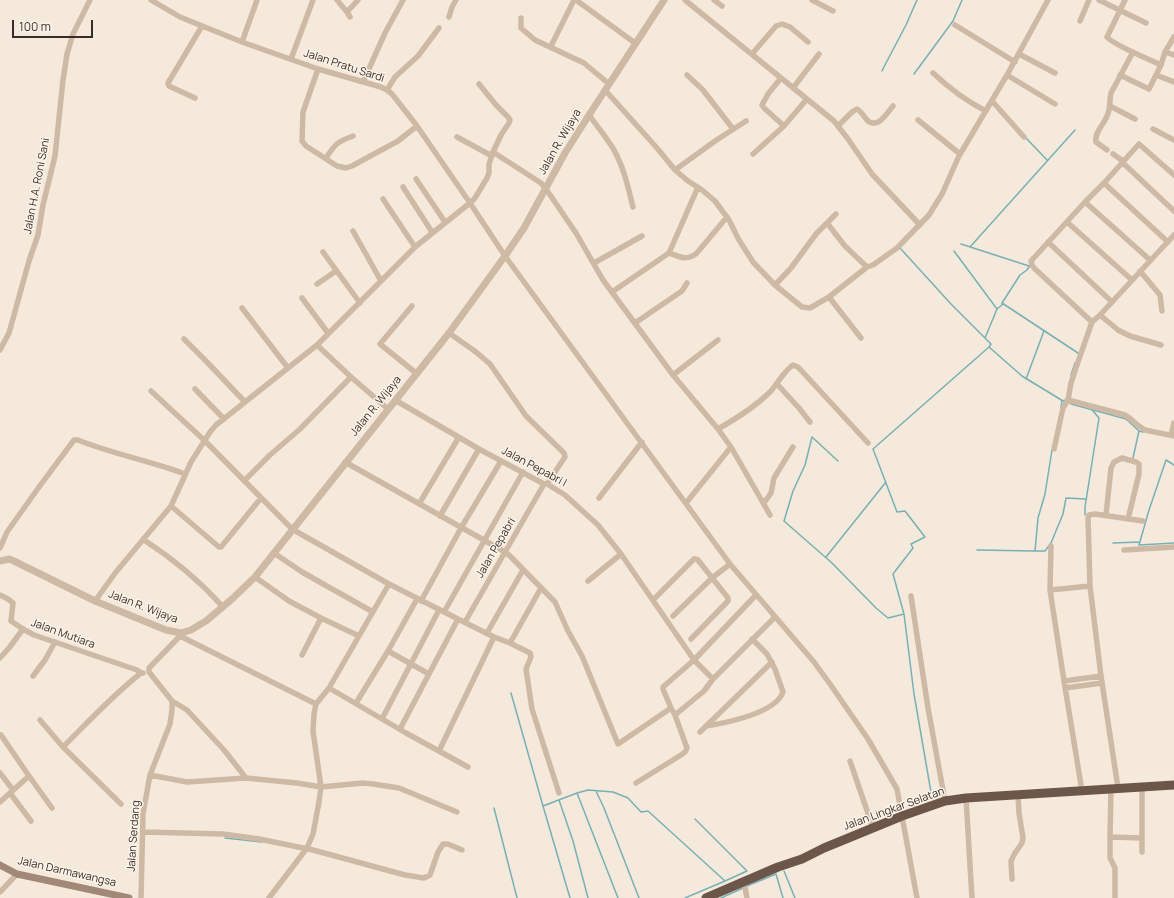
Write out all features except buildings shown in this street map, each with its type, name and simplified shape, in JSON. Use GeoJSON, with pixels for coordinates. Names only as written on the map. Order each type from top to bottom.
{"type":"FeatureCollection","features":[{"type":"Feature","properties":{"kind":"highway","name":"Jalan Lingkar Selatan"},"geometry":{"type":"LineString","coordinates":[[706,898],[902,816],[945,801],[966,798],[1174,785]]}},
{"type":"Feature","properties":{"kind":"main road","name":"Jalan Darmawangsa"},"geometry":{"type":"LineString","coordinates":[[0,866],[17,874],[129,898]]}},
{"type":"Feature","properties":{"kind":"street","name":"Jalan H.A. Roni Sani"},"geometry":{"type":"LineString","coordinates":[[0,350],[9,333],[38,234],[55,156],[67,54],[73,34],[90,0]]}},
{"type":"Feature","properties":{"kind":"street","name":"Jalan Pratu Sardi"},"geometry":{"type":"LineString","coordinates":[[151,0],[180,17],[242,42],[318,69],[387,90],[399,103],[417,126],[505,256],[730,564],[814,662],[868,739],[897,789],[917,898]]}},
{"type":"Feature","properties":{"kind":"street"},"geometry":{"type":"LineString","coordinates":[[242,42],[257,0]]}},
{"type":"Feature","properties":{"kind":"street"},"geometry":{"type":"LineString","coordinates":[[291,59],[313,0]]}},
{"type":"Feature","properties":{"kind":"street"},"geometry":{"type":"LineString","coordinates":[[337,0],[348,14],[358,0]]}},
{"type":"Feature","properties":{"kind":"street"},"geometry":{"type":"LineString","coordinates":[[363,82],[385,33],[403,0]]}},
{"type":"Feature","properties":{"kind":"street"},"geometry":{"type":"LineString","coordinates":[[449,17],[456,0]]}},
{"type":"Feature","properties":{"kind":"street"},"geometry":{"type":"LineString","coordinates":[[551,46],[575,0],[635,43]]}},
{"type":"Feature","properties":{"kind":"street","name":"Jalan R. Wijaya"},"geometry":{"type":"LineString","coordinates":[[0,561],[9,559],[14,561],[95,601],[181,635],[206,621],[223,607],[255,577],[274,554],[292,529],[449,332],[505,256],[524,228],[565,153],[664,0]]}},
{"type":"Feature","properties":{"kind":"street"},"geometry":{"type":"LineString","coordinates":[[685,0],[834,121],[872,174],[920,225]]}},
{"type":"Feature","properties":{"kind":"street"},"geometry":{"type":"LineString","coordinates":[[714,0],[722,6]]}},
{"type":"Feature","properties":{"kind":"street"},"geometry":{"type":"LineString","coordinates":[[812,0],[833,11]]}},
{"type":"Feature","properties":{"kind":"street"},"geometry":{"type":"LineString","coordinates":[[521,18],[521,28],[535,40],[551,46],[584,63],[607,87],[675,170],[715,201],[727,217],[753,262],[775,285],[802,306],[810,308],[829,297],[867,267],[873,265],[897,248],[929,215],[942,194],[960,154],[1015,62],[1048,0]]}},
{"type":"Feature","properties":{"kind":"street"},"geometry":{"type":"LineString","coordinates":[[1080,21],[1089,0]]}},
{"type":"Feature","properties":{"kind":"street"},"geometry":{"type":"LineString","coordinates":[[1099,0],[1146,23]]}},
{"type":"Feature","properties":{"kind":"street"},"geometry":{"type":"LineString","coordinates":[[1125,0],[1107,37],[1110,41],[1161,65]]}},
{"type":"Feature","properties":{"kind":"street"},"geometry":{"type":"LineString","coordinates":[[752,54],[776,26],[782,24],[790,27],[808,42]]}},
{"type":"Feature","properties":{"kind":"street"},"geometry":{"type":"LineString","coordinates":[[195,98],[169,86],[168,83],[202,26]]}},
{"type":"Feature","properties":{"kind":"street"},"geometry":{"type":"LineString","coordinates":[[955,26],[1015,62]]}},
{"type":"Feature","properties":{"kind":"street"},"geometry":{"type":"LineString","coordinates":[[387,90],[396,77],[418,56],[439,28]]}},
{"type":"Feature","properties":{"kind":"street"},"geometry":{"type":"LineString","coordinates":[[1120,75],[1149,89],[1174,38]]}},
{"type":"Feature","properties":{"kind":"street"},"geometry":{"type":"LineString","coordinates":[[1133,52],[1111,93],[1108,115],[1095,140],[1096,143],[1123,162],[1174,211]]}},
{"type":"Feature","properties":{"kind":"street"},"geometry":{"type":"LineString","coordinates":[[1166,52],[1174,55]]}},
{"type":"Feature","properties":{"kind":"street"},"geometry":{"type":"LineString","coordinates":[[793,88],[819,54]]}},
{"type":"Feature","properties":{"kind":"street"},"geometry":{"type":"LineString","coordinates":[[1019,54],[1055,73]]}},
{"type":"Feature","properties":{"kind":"street"},"geometry":{"type":"LineString","coordinates":[[318,69],[303,112],[302,138],[306,146],[340,167],[346,168],[352,166],[398,141],[417,126]]}},
{"type":"Feature","properties":{"kind":"street"},"geometry":{"type":"LineString","coordinates":[[933,73],[958,95],[986,111]]}},
{"type":"Feature","properties":{"kind":"street"},"geometry":{"type":"LineString","coordinates":[[687,75],[703,90],[733,129]]}},
{"type":"Feature","properties":{"kind":"street"},"geometry":{"type":"LineString","coordinates":[[1007,75],[1055,104]]}},
{"type":"Feature","properties":{"kind":"street"},"geometry":{"type":"LineString","coordinates":[[1156,75],[1174,82]]}},
{"type":"Feature","properties":{"kind":"street"},"geometry":{"type":"LineString","coordinates":[[781,78],[768,94],[762,105],[784,126]]}},
{"type":"Feature","properties":{"kind":"street"},"geometry":{"type":"LineString","coordinates":[[95,601],[116,572],[171,506],[191,462],[216,425],[317,344],[415,247],[475,198],[489,175],[489,164],[492,154],[510,120],[479,84]]}},
{"type":"Feature","properties":{"kind":"street"},"geometry":{"type":"LineString","coordinates":[[753,154],[784,126],[807,99]]}},
{"type":"Feature","properties":{"kind":"street"},"geometry":{"type":"LineString","coordinates":[[992,101],[1024,137]]}},
{"type":"Feature","properties":{"kind":"street"},"geometry":{"type":"LineString","coordinates":[[838,126],[857,109],[869,122],[874,124],[878,123],[893,106]]}},
{"type":"Feature","properties":{"kind":"street"},"geometry":{"type":"LineString","coordinates":[[1110,106],[1135,119]]}},
{"type":"Feature","properties":{"kind":"street"},"geometry":{"type":"LineString","coordinates":[[589,115],[614,149],[621,163],[633,207]]}},
{"type":"Feature","properties":{"kind":"street"},"geometry":{"type":"LineString","coordinates":[[918,120],[960,154]]}},
{"type":"Feature","properties":{"kind":"street"},"geometry":{"type":"LineString","coordinates":[[675,170],[746,121]]}},
{"type":"Feature","properties":{"kind":"street"},"geometry":{"type":"LineString","coordinates":[[1153,129],[1174,140]]}},
{"type":"Feature","properties":{"kind":"street"},"geometry":{"type":"LineString","coordinates":[[326,158],[333,146],[353,136]]}},
{"type":"Feature","properties":{"kind":"street"},"geometry":{"type":"LineString","coordinates":[[457,137],[492,154],[541,183],[546,189],[576,233],[603,280],[673,375],[731,447],[764,502],[770,515]]}},
{"type":"Feature","properties":{"kind":"street"},"geometry":{"type":"LineString","coordinates":[[1092,322],[1032,265],[1031,261],[1104,183],[1138,144],[1140,144],[1174,175]]}},
{"type":"Feature","properties":{"kind":"street"},"geometry":{"type":"LineString","coordinates":[[416,179],[445,222]]}},
{"type":"Feature","properties":{"kind":"street"},"geometry":{"type":"LineString","coordinates":[[1104,183],[1168,242]]}},
{"type":"Feature","properties":{"kind":"street"},"geometry":{"type":"LineString","coordinates":[[403,187],[432,232]]}},
{"type":"Feature","properties":{"kind":"street"},"geometry":{"type":"LineString","coordinates":[[612,292],[669,254],[698,187]]}},
{"type":"Feature","properties":{"kind":"street"},"geometry":{"type":"LineString","coordinates":[[382,199],[415,247]]}},
{"type":"Feature","properties":{"kind":"street"},"geometry":{"type":"LineString","coordinates":[[1085,202],[1150,260]]}},
{"type":"Feature","properties":{"kind":"street"},"geometry":{"type":"LineString","coordinates":[[775,285],[791,268],[816,234],[836,214]]}},
{"type":"Feature","properties":{"kind":"street"},"geometry":{"type":"LineString","coordinates":[[669,254],[686,258],[696,254],[727,217]]}},
{"type":"Feature","properties":{"kind":"street"},"geometry":{"type":"LineString","coordinates":[[1067,222],[1132,280]]}},
{"type":"Feature","properties":{"kind":"street"},"geometry":{"type":"LineString","coordinates":[[827,223],[845,246],[867,267]]}},
{"type":"Feature","properties":{"kind":"street"},"geometry":{"type":"LineString","coordinates":[[353,231],[381,281]]}},
{"type":"Feature","properties":{"kind":"street"},"geometry":{"type":"LineString","coordinates":[[594,263],[642,236]]}},
{"type":"Feature","properties":{"kind":"street"},"geometry":{"type":"LineString","coordinates":[[1054,449],[1063,408],[1068,400],[1076,369],[1092,322],[1174,236]]}},
{"type":"Feature","properties":{"kind":"street"},"geometry":{"type":"LineString","coordinates":[[1048,242],[1112,302]]}},
{"type":"Feature","properties":{"kind":"street"},"geometry":{"type":"LineString","coordinates":[[323,252],[360,303]]}},
{"type":"Feature","properties":{"kind":"street"},"geometry":{"type":"LineString","coordinates":[[317,284],[336,270]]}},
{"type":"Feature","properties":{"kind":"street"},"geometry":{"type":"LineString","coordinates":[[1140,271],[1160,295],[1162,310]]}},
{"type":"Feature","properties":{"kind":"street"},"geometry":{"type":"LineString","coordinates":[[635,323],[682,291],[687,283]]}},
{"type":"Feature","properties":{"kind":"street"},"geometry":{"type":"LineString","coordinates":[[829,297],[861,338]]}},
{"type":"Feature","properties":{"kind":"street"},"geometry":{"type":"LineString","coordinates":[[302,298],[328,333]]}},
{"type":"Feature","properties":{"kind":"street"},"geometry":{"type":"LineString","coordinates":[[412,306],[380,344],[416,373]]}},
{"type":"Feature","properties":{"kind":"street"},"geometry":{"type":"LineString","coordinates":[[242,308],[288,368]]}},
{"type":"Feature","properties":{"kind":"street"},"geometry":{"type":"LineString","coordinates":[[1100,315],[1118,330],[1126,334],[1161,345]]}},
{"type":"Feature","properties":{"kind":"street","name":"Jalan Pepabri"},"geometry":{"type":"LineString","coordinates":[[449,332],[490,364],[526,416],[564,453],[565,457],[546,484],[465,622]]}},
{"type":"Feature","properties":{"kind":"street"},"geometry":{"type":"LineString","coordinates":[[184,339],[245,402]]}},
{"type":"Feature","properties":{"kind":"street"},"geometry":{"type":"LineString","coordinates":[[673,375],[718,340]]}},
{"type":"Feature","properties":{"kind":"street"},"geometry":{"type":"LineString","coordinates":[[317,344],[351,377],[388,409]]}},
{"type":"Feature","properties":{"kind":"street"},"geometry":{"type":"LineString","coordinates":[[718,429],[748,411],[777,384],[793,365],[798,367],[868,443]]}},
{"type":"Feature","properties":{"kind":"street"},"geometry":{"type":"LineString","coordinates":[[244,481],[270,455],[300,429],[351,377]]}},
{"type":"Feature","properties":{"kind":"street"},"geometry":{"type":"LineString","coordinates":[[777,384],[810,422]]}},
{"type":"Feature","properties":{"kind":"street"},"geometry":{"type":"LineString","coordinates":[[195,389],[224,419]]}},
{"type":"Feature","properties":{"kind":"street"},"geometry":{"type":"LineString","coordinates":[[151,391],[205,441],[292,529],[388,584],[494,637],[526,650],[530,655],[526,669],[532,709],[559,793]]}},
{"type":"Feature","properties":{"kind":"street","name":"Jalan Pepabri I"},"geometry":{"type":"LineString","coordinates":[[395,400],[459,438],[565,495],[598,524],[621,554],[694,660],[713,679]]}},
{"type":"Feature","properties":{"kind":"street"},"geometry":{"type":"LineString","coordinates":[[1068,400],[1125,416],[1130,418],[1138,426],[1145,430],[1173,436],[1174,423]]}},
{"type":"Feature","properties":{"kind":"street"},"geometry":{"type":"LineString","coordinates":[[419,504],[459,438]]}},
{"type":"Feature","properties":{"kind":"street"},"geometry":{"type":"LineString","coordinates":[[0,548],[8,532],[74,440],[185,474]]}},
{"type":"Feature","properties":{"kind":"street"},"geometry":{"type":"LineString","coordinates":[[599,498],[642,442]]}},
{"type":"Feature","properties":{"kind":"street"},"geometry":{"type":"LineString","coordinates":[[686,503],[731,447]]}},
{"type":"Feature","properties":{"kind":"street"},"geometry":{"type":"LineString","coordinates":[[764,502],[771,493],[774,478],[793,447]]}},
{"type":"Feature","properties":{"kind":"street"},"geometry":{"type":"LineString","coordinates":[[440,516],[479,449]]}},
{"type":"Feature","properties":{"kind":"street"},"geometry":{"type":"LineString","coordinates":[[1106,515],[1111,468],[1114,462],[1122,458],[1136,462],[1139,464],[1140,468],[1140,474],[1128,519]]}},
{"type":"Feature","properties":{"kind":"street"},"geometry":{"type":"LineString","coordinates":[[356,703],[501,461]]}},
{"type":"Feature","properties":{"kind":"street"},"geometry":{"type":"LineString","coordinates":[[345,462],[505,552],[553,599],[582,656],[618,744],[671,708]]}},
{"type":"Feature","properties":{"kind":"street"},"geometry":{"type":"LineString","coordinates":[[382,719],[441,611],[484,541],[523,472]]}},
{"type":"Feature","properties":{"kind":"street"},"geometry":{"type":"LineString","coordinates":[[171,506],[220,547],[261,498]]}},
{"type":"Feature","properties":{"kind":"street"},"geometry":{"type":"LineString","coordinates":[[1115,898],[1115,868],[1110,858],[1114,788],[1090,586],[1088,518],[1091,514],[1143,521]]}},
{"type":"Feature","properties":{"kind":"street"},"geometry":{"type":"LineString","coordinates":[[144,540],[184,568],[210,592],[223,607]]}},
{"type":"Feature","properties":{"kind":"street"},"geometry":{"type":"LineString","coordinates":[[1051,546],[1050,590],[1082,791]]}},
{"type":"Feature","properties":{"kind":"street"},"geometry":{"type":"LineString","coordinates":[[1124,550],[1174,547]]}},
{"type":"Feature","properties":{"kind":"street"},"geometry":{"type":"LineString","coordinates":[[274,554],[302,572],[373,612]]}},
{"type":"Feature","properties":{"kind":"street"},"geometry":{"type":"LineString","coordinates":[[588,581],[621,554]]}},
{"type":"Feature","properties":{"kind":"street"},"geometry":{"type":"LineString","coordinates":[[655,598],[695,559],[698,560],[728,598],[728,601],[691,639]]}},
{"type":"Feature","properties":{"kind":"street"},"geometry":{"type":"LineString","coordinates":[[673,616],[712,578],[730,564]]}},
{"type":"Feature","properties":{"kind":"street"},"geometry":{"type":"LineString","coordinates":[[487,633],[523,570]]}},
{"type":"Feature","properties":{"kind":"street"},"geometry":{"type":"LineString","coordinates":[[255,577],[289,601],[359,636]]}},
{"type":"Feature","properties":{"kind":"street"},"geometry":{"type":"LineString","coordinates":[[269,898],[307,848],[313,834],[321,787],[313,731],[316,704],[329,688],[388,584]]}},
{"type":"Feature","properties":{"kind":"street"},"geometry":{"type":"LineString","coordinates":[[1050,590],[1090,586]]}},
{"type":"Feature","properties":{"kind":"street"},"geometry":{"type":"LineString","coordinates":[[510,643],[541,588]]}},
{"type":"Feature","properties":{"kind":"street","name":"Jalan Mutiara"},"geometry":{"type":"LineString","coordinates":[[0,595],[11,601],[11,621],[23,629],[34,635],[137,670],[141,673]]}},
{"type":"Feature","properties":{"kind":"street"},"geometry":{"type":"LineString","coordinates":[[636,783],[686,752],[687,748],[663,687],[694,660],[756,595]]}},
{"type":"Feature","properties":{"kind":"street"},"geometry":{"type":"LineString","coordinates":[[911,596],[928,708],[945,801]]}},
{"type":"Feature","properties":{"kind":"street"},"geometry":{"type":"LineString","coordinates":[[675,715],[704,691],[713,679],[775,617]]}},
{"type":"Feature","properties":{"kind":"street"},"geometry":{"type":"LineString","coordinates":[[302,655],[321,618]]}},
{"type":"Feature","properties":{"kind":"street"},"geometry":{"type":"LineString","coordinates":[[400,729],[458,619]]}},
{"type":"Feature","properties":{"kind":"street"},"geometry":{"type":"LineString","coordinates":[[0,658],[23,629]]}},
{"type":"Feature","properties":{"kind":"street"},"geometry":{"type":"LineString","coordinates":[[149,672],[149,668],[181,635],[316,704]]}},
{"type":"Feature","properties":{"kind":"street"},"geometry":{"type":"LineString","coordinates":[[439,751],[494,637]]}},
{"type":"Feature","properties":{"kind":"street"},"geometry":{"type":"LineString","coordinates":[[706,726],[740,720],[771,706],[782,695],[783,692],[772,662],[767,654],[752,639]]}},
{"type":"Feature","properties":{"kind":"street"},"geometry":{"type":"LineString","coordinates":[[33,676],[56,642]]}},
{"type":"Feature","properties":{"kind":"street"},"geometry":{"type":"LineString","coordinates":[[388,651],[429,674]]}},
{"type":"Feature","properties":{"kind":"street"},"geometry":{"type":"LineString","coordinates":[[700,732],[772,662]]}},
{"type":"Feature","properties":{"kind":"street"},"geometry":{"type":"LineString","coordinates":[[63,747],[100,709],[141,673],[149,672]]}},
{"type":"Feature","properties":{"kind":"street"},"geometry":{"type":"LineString","coordinates":[[149,672],[172,701],[187,710],[224,750],[246,778]]}},
{"type":"Feature","properties":{"kind":"street"},"geometry":{"type":"LineString","coordinates":[[1064,682],[1101,676]]}},
{"type":"Feature","properties":{"kind":"street"},"geometry":{"type":"LineString","coordinates":[[1065,688],[1102,683]]}},
{"type":"Feature","properties":{"kind":"street"},"geometry":{"type":"LineString","coordinates":[[329,688],[468,767]]}},
{"type":"Feature","properties":{"kind":"street","name":"Jalan Serdang"},"geometry":{"type":"LineString","coordinates":[[141,898],[144,814],[150,775],[170,724],[172,701]]}},
{"type":"Feature","properties":{"kind":"street"},"geometry":{"type":"LineString","coordinates":[[40,720],[63,747],[120,804]]}},
{"type":"Feature","properties":{"kind":"street"},"geometry":{"type":"LineString","coordinates":[[2,735],[52,808]]}},
{"type":"Feature","properties":{"kind":"street"},"geometry":{"type":"LineString","coordinates":[[850,760],[873,828]]}},
{"type":"Feature","properties":{"kind":"street"},"geometry":{"type":"LineString","coordinates":[[0,773],[30,821]]}},
{"type":"Feature","properties":{"kind":"street"},"geometry":{"type":"LineString","coordinates":[[150,775],[187,782],[246,778],[321,787],[363,784],[399,788],[457,812]]}},
{"type":"Feature","properties":{"kind":"street"},"geometry":{"type":"LineString","coordinates":[[0,802],[29,776]]}},
{"type":"Feature","properties":{"kind":"street"},"geometry":{"type":"LineString","coordinates":[[1142,787],[1142,852]]}},
{"type":"Feature","properties":{"kind":"street"},"geometry":{"type":"LineString","coordinates":[[1012,879],[1011,861],[1023,838],[1018,795]]}},
{"type":"Feature","properties":{"kind":"street"},"geometry":{"type":"LineString","coordinates":[[966,798],[972,898]]}},
{"type":"Feature","properties":{"kind":"street"},"geometry":{"type":"LineString","coordinates":[[144,832],[222,834],[259,839],[307,848],[406,875],[424,878],[430,875],[438,852],[443,844],[448,844],[462,850]]}},
{"type":"Feature","properties":{"kind":"street"},"geometry":{"type":"LineString","coordinates":[[1110,838],[1142,838]]}},
{"type":"Feature","properties":{"kind":"street"},"geometry":{"type":"LineString","coordinates":[[0,892],[17,874]]}},
{"type":"Feature","properties":{"kind":"street"},"geometry":{"type":"LineString","coordinates":[[744,882],[747,898]]}},
{"type":"Feature","properties":{"kind":"waterway"},"geometry":{"type":"LineString","coordinates":[[882,71],[917,0]]}},
{"type":"Feature","properties":{"kind":"waterway"},"geometry":{"type":"LineString","coordinates":[[914,74],[953,21],[962,0]]}},
{"type":"Feature","properties":{"kind":"waterway"},"geometry":{"type":"LineString","coordinates":[[970,247],[1075,130]]}},
{"type":"Feature","properties":{"kind":"waterway"},"geometry":{"type":"LineString","coordinates":[[1026,138],[1047,160]]}},
{"type":"Feature","properties":{"kind":"waterway"},"geometry":{"type":"LineString","coordinates":[[961,244],[1029,266]]}},
{"type":"Feature","properties":{"kind":"waterway"},"geometry":{"type":"LineString","coordinates":[[900,248],[951,304],[991,344],[989,347],[1022,376],[1063,401]]}},
{"type":"Feature","properties":{"kind":"waterway"},"geometry":{"type":"LineString","coordinates":[[954,251],[997,309]]}},
{"type":"Feature","properties":{"kind":"waterway"},"geometry":{"type":"LineString","coordinates":[[985,338],[997,309],[1002,305],[1020,275],[1027,270],[1030,265]]}},
{"type":"Feature","properties":{"kind":"waterway"},"geometry":{"type":"LineString","coordinates":[[1002,303],[1078,353]]}},
{"type":"Feature","properties":{"kind":"waterway"},"geometry":{"type":"LineString","coordinates":[[1026,379],[1044,331]]}},
{"type":"Feature","properties":{"kind":"waterway"},"geometry":{"type":"LineString","coordinates":[[838,461],[812,437],[805,465],[793,491],[784,521],[832,563],[876,608],[888,618],[904,614],[893,574],[913,548],[911,544],[925,537],[905,511],[897,512],[873,449],[989,347]]}},
{"type":"Feature","properties":{"kind":"waterway"},"geometry":{"type":"LineString","coordinates":[[1071,375],[1075,363]]}},
{"type":"Feature","properties":{"kind":"waterway"},"geometry":{"type":"LineString","coordinates":[[1061,407],[1062,401],[1066,400]]}},
{"type":"Feature","properties":{"kind":"waterway"},"geometry":{"type":"LineString","coordinates":[[1071,404],[1126,419],[1139,431],[1143,432]]}},
{"type":"Feature","properties":{"kind":"waterway"},"geometry":{"type":"LineString","coordinates":[[1085,515],[1099,418],[1093,411]]}},
{"type":"Feature","properties":{"kind":"waterway"},"geometry":{"type":"LineString","coordinates":[[1133,458],[1139,431]]}},
{"type":"Feature","properties":{"kind":"waterway"},"geometry":{"type":"LineString","coordinates":[[977,550],[1035,551],[1038,518],[1045,494],[1052,450]]}},
{"type":"Feature","properties":{"kind":"waterway"},"geometry":{"type":"LineString","coordinates":[[1174,465],[1166,460],[1139,545],[1174,543]]}},
{"type":"Feature","properties":{"kind":"waterway"},"geometry":{"type":"LineString","coordinates":[[826,557],[886,482]]}},
{"type":"Feature","properties":{"kind":"waterway"},"geometry":{"type":"LineString","coordinates":[[1035,551],[1045,551],[1051,543],[1063,514],[1066,498],[1086,499]]}},
{"type":"Feature","properties":{"kind":"waterway"},"geometry":{"type":"LineString","coordinates":[[1113,543],[1140,542]]}},
{"type":"Feature","properties":{"kind":"waterway"},"geometry":{"type":"LineString","coordinates":[[904,614],[914,694],[932,798]]}},
{"type":"Feature","properties":{"kind":"waterway"},"geometry":{"type":"LineString","coordinates":[[511,693],[543,806]]}},
{"type":"Feature","properties":{"kind":"waterway"},"geometry":{"type":"LineString","coordinates":[[570,898],[543,806],[588,790],[613,792],[628,798],[641,812],[648,811],[725,881],[685,898]]}},
{"type":"Feature","properties":{"kind":"waterway"},"geometry":{"type":"LineString","coordinates":[[596,791],[639,898]]}},
{"type":"Feature","properties":{"kind":"waterway"},"geometry":{"type":"LineString","coordinates":[[577,793],[618,898]]}},
{"type":"Feature","properties":{"kind":"waterway"},"geometry":{"type":"LineString","coordinates":[[559,800],[573,841],[588,898]]}},
{"type":"Feature","properties":{"kind":"waterway"},"geometry":{"type":"LineString","coordinates":[[494,808],[517,898]]}},
{"type":"Feature","properties":{"kind":"waterway"},"geometry":{"type":"LineString","coordinates":[[695,819],[747,871],[725,881]]}},
{"type":"Feature","properties":{"kind":"waterway"},"geometry":{"type":"LineString","coordinates":[[225,838],[262,842]]}},
{"type":"Feature","properties":{"kind":"waterway"},"geometry":{"type":"LineString","coordinates":[[784,871],[795,898]]}},
{"type":"Feature","properties":{"kind":"waterway"},"geometry":{"type":"LineString","coordinates":[[747,886],[776,874],[783,898]]}},
{"type":"Feature","properties":{"kind":"waterway"},"geometry":{"type":"LineString","coordinates":[[721,898],[743,888]]}}]}
